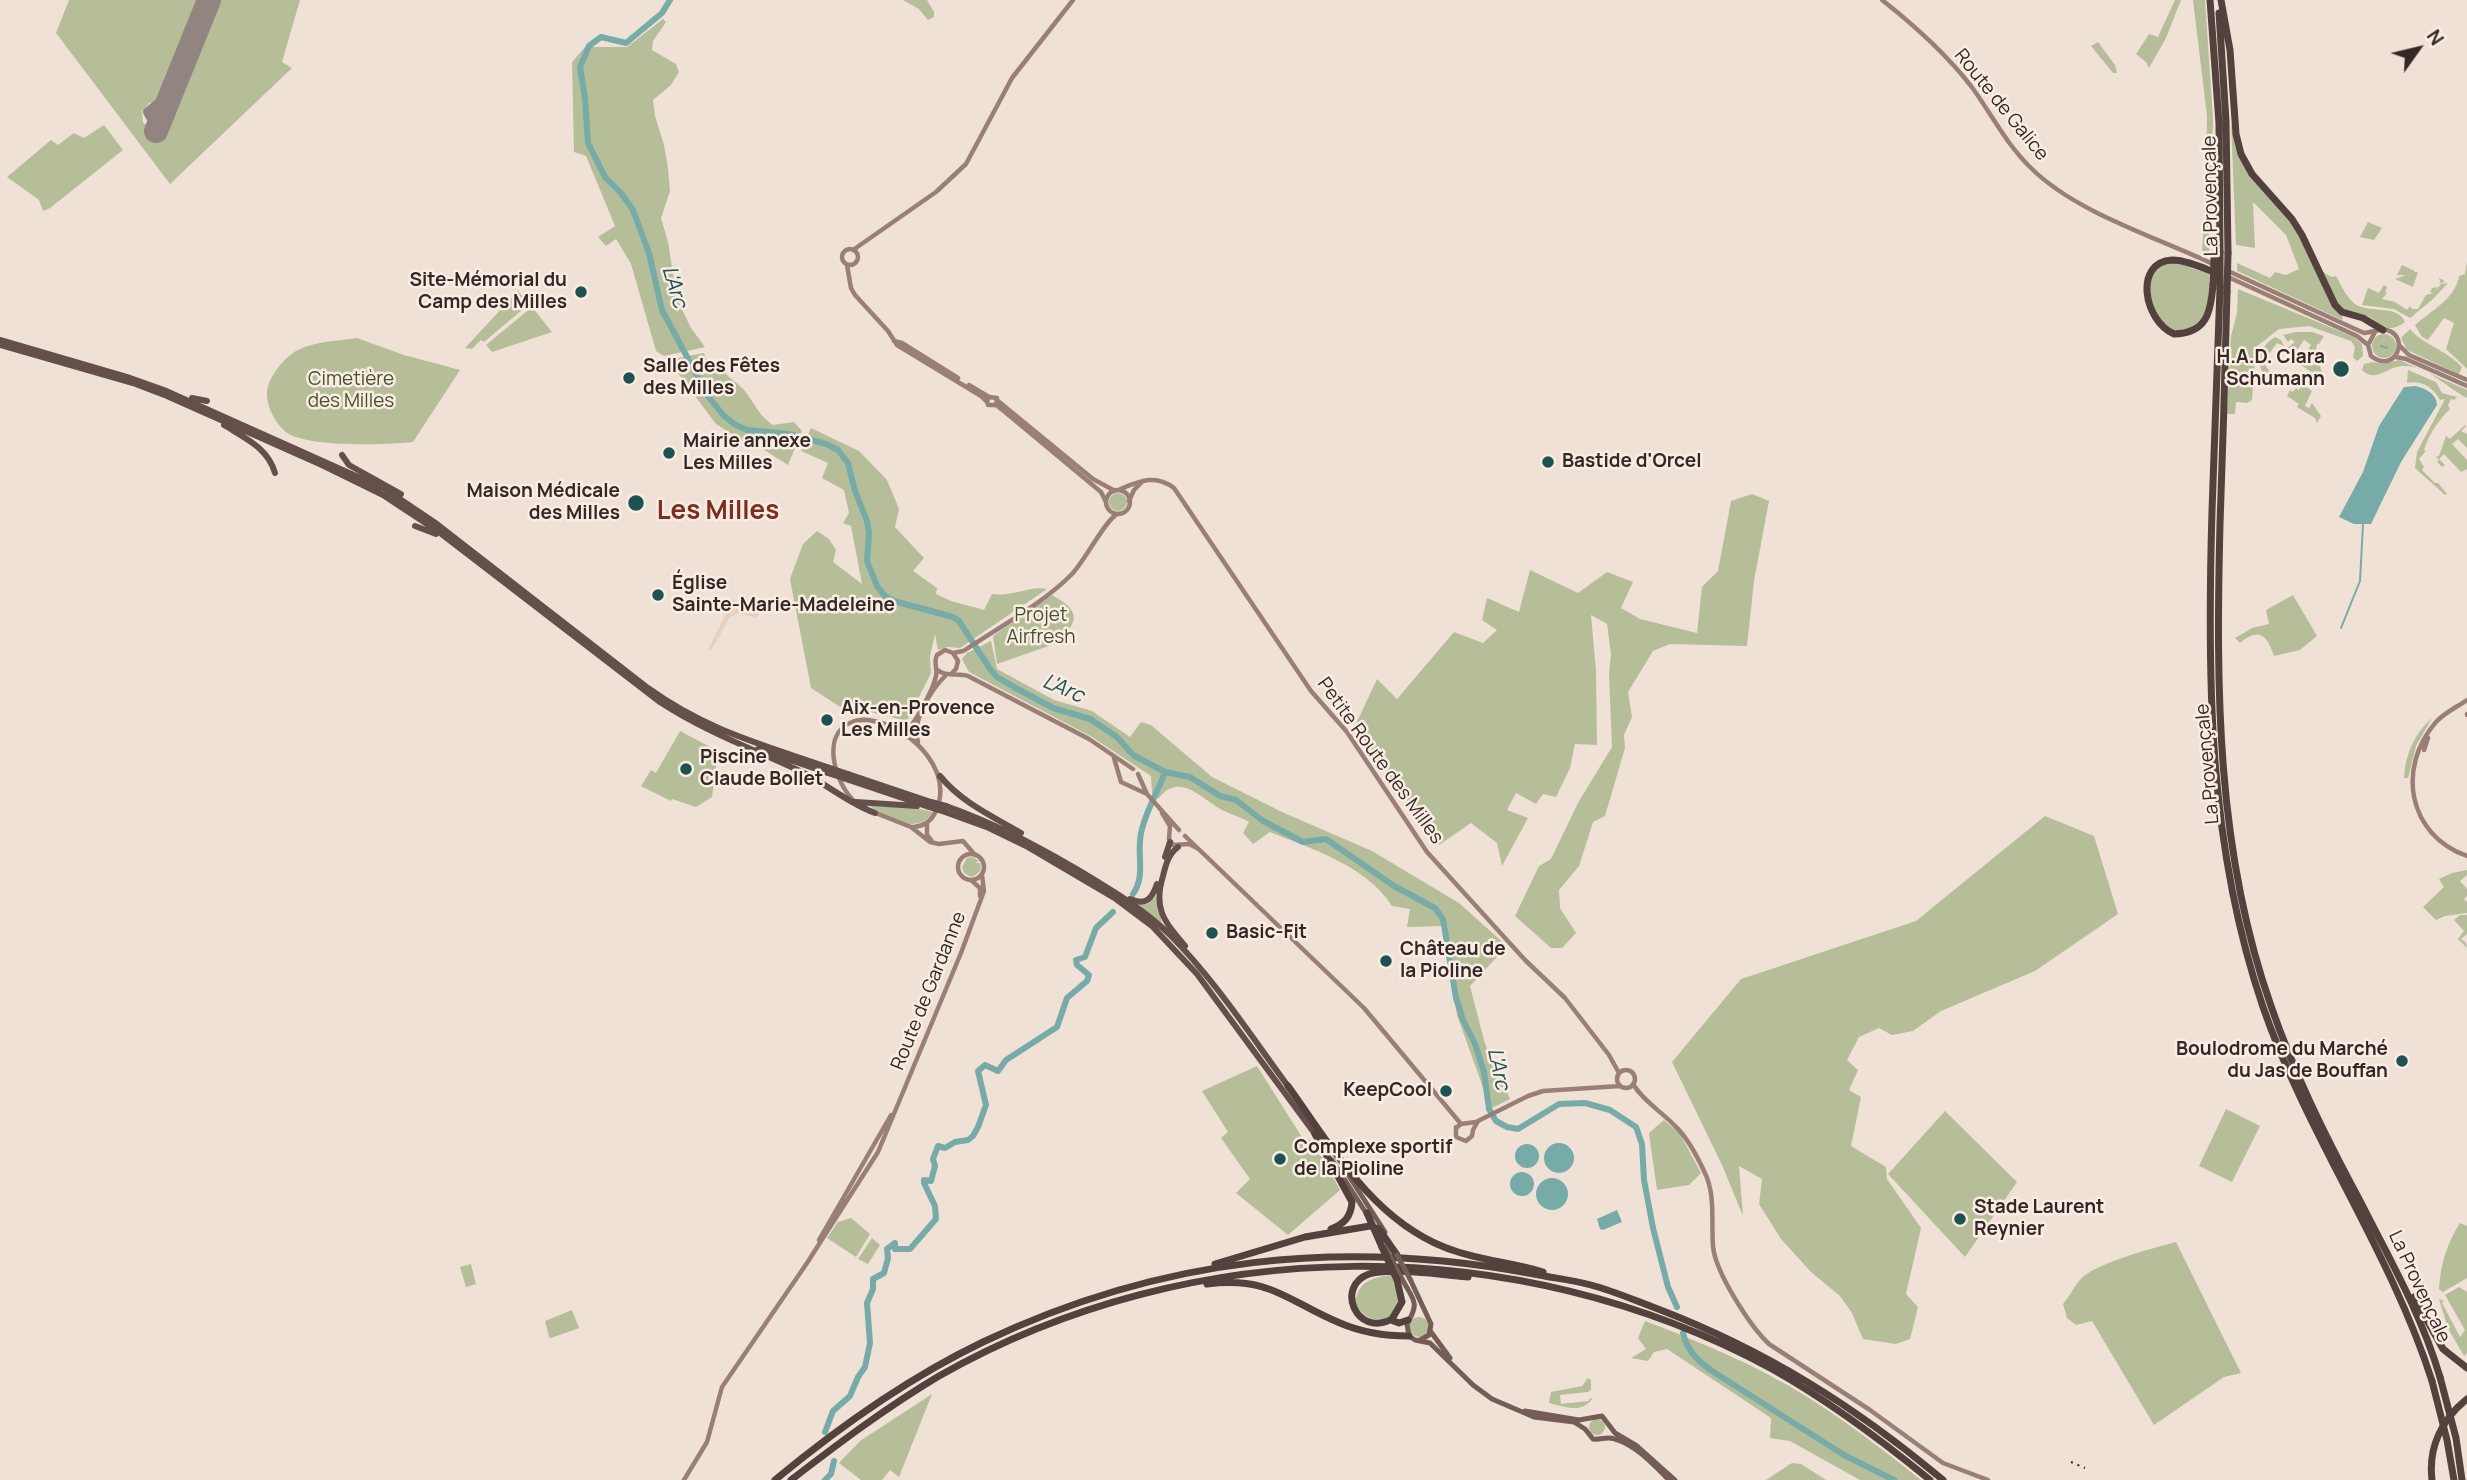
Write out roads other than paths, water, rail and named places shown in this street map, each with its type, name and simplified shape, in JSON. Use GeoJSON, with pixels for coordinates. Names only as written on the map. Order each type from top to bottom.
{"type":"FeatureCollection","features":[{"type":"Feature","properties":{"kind":"highway","name":"La Provençale"},"geometry":{"type":"LineString","coordinates":[[2210,0],[2216,73],[2221,254]]}},
{"type":"Feature","properties":{"kind":"highway","name":"La Provençale"},"geometry":{"type":"LineString","coordinates":[[2219,0],[2226,121],[2209,638],[2214,764],[2231,888],[2254,979],[2281,1055],[2416,1334],[2458,1480]]}},
{"type":"Feature","properties":{"kind":"highway"},"geometry":{"type":"LineString","coordinates":[[2219,0],[2230,50],[2238,144],[2246,165],[2292,219],[2335,304],[2342,312],[2363,318],[2384,330]]}},
{"type":"Feature","properties":{"kind":"highway"},"geometry":{"type":"LineString","coordinates":[[2221,254],[2220,288],[2204,322],[2193,331],[2174,334],[2158,324],[2152,314],[2147,286],[2152,271],[2159,265],[2173,260],[2224,275]]}},
{"type":"Feature","properties":{"kind":"highway","name":"La Provençale"},"geometry":{"type":"LineString","coordinates":[[2220,288],[2217,636],[2220,734],[2226,802],[2240,894],[2259,970],[2284,1043],[2322,1129],[2408,1294],[2440,1377],[2456,1438],[2458,1480]]}},
{"type":"Feature","properties":{"kind":"highway"},"geometry":{"type":"LineString","coordinates":[[0,342],[164,390],[385,489],[437,524]]}},
{"type":"Feature","properties":{"kind":"highway"},"geometry":{"type":"LineString","coordinates":[[0,342],[133,383],[313,458]]}},
{"type":"Feature","properties":{"kind":"highway"},"geometry":{"type":"LineString","coordinates":[[130,378],[147,381],[199,401],[207,401]]}},
{"type":"Feature","properties":{"kind":"highway"},"geometry":{"type":"LineString","coordinates":[[198,410],[254,443],[271,462],[275,473]]}},
{"type":"Feature","properties":{"kind":"highway"},"geometry":{"type":"LineString","coordinates":[[342,455],[349,464],[390,486],[648,688],[680,710],[728,733],[929,806]]}},
{"type":"Feature","properties":{"kind":"highway"},"geometry":{"type":"LineString","coordinates":[[326,464],[383,495],[439,532],[660,702],[694,723],[802,772],[844,800],[875,813]]}},
{"type":"Feature","properties":{"kind":"highway"},"geometry":{"type":"LineString","coordinates":[[415,526],[436,533],[487,569]]}},
{"type":"Feature","properties":{"kind":"highway"},"geometry":{"type":"LineString","coordinates":[[723,737],[828,770]]}},
{"type":"Feature","properties":{"kind":"highway"},"geometry":{"type":"LineString","coordinates":[[940,776],[952,792],[1084,874]]}},
{"type":"Feature","properties":{"kind":"highway"},"geometry":{"type":"LineString","coordinates":[[856,802],[945,809],[1016,835],[1133,901],[1148,901],[1154,895],[1170,842]]}},
{"type":"Feature","properties":{"kind":"highway"},"geometry":{"type":"LineString","coordinates":[[773,1480],[888,1396],[949,1360],[1009,1330],[1127,1287],[1339,1226],[1349,1217],[1352,1206],[1349,1193],[1315,1134],[1197,974],[1152,926],[1125,905],[1027,846],[945,809]]}},
{"type":"Feature","properties":{"kind":"highway"},"geometry":{"type":"LineString","coordinates":[[1181,845],[1168,856],[1159,890],[1160,911],[1166,922],[1361,1185],[1382,1208],[1407,1227],[1451,1250],[1591,1285],[1690,1321],[1729,1339],[1804,1378],[1874,1425],[1942,1480]]}},
{"type":"Feature","properties":{"kind":"highway"},"geometry":{"type":"LineString","coordinates":[[1094,879],[1155,921],[1214,987]]}},
{"type":"Feature","properties":{"kind":"highway"},"geometry":{"type":"LineString","coordinates":[[2322,1129],[2438,1342],[2450,1356],[2467,1368]]}},
{"type":"Feature","properties":{"kind":"highway"},"geometry":{"type":"LineString","coordinates":[[1367,1213],[1387,1246],[1400,1280],[1402,1303],[1391,1320],[1369,1323],[1355,1311],[1352,1293],[1365,1276],[1390,1272],[1444,1275],[1569,1292]]}},
{"type":"Feature","properties":{"kind":"highway"},"geometry":{"type":"LineString","coordinates":[[1305,1237],[1374,1227]]}},
{"type":"Feature","properties":{"kind":"highway"},"geometry":{"type":"LineString","coordinates":[[1387,1246],[1397,1255]]}},
{"type":"Feature","properties":{"kind":"highway"},"geometry":{"type":"LineString","coordinates":[[1170,1275],[1288,1259],[1392,1256],[1489,1266],[1591,1285]]}},
{"type":"Feature","properties":{"kind":"highway"},"geometry":{"type":"LineString","coordinates":[[791,1480],[841,1442],[939,1376],[1042,1327],[1105,1305],[1204,1280],[1273,1270],[1360,1265],[1470,1272],[1569,1292],[1676,1325],[1752,1359],[1812,1393],[1875,1436],[1930,1480]]}},
{"type":"Feature","properties":{"kind":"highway"},"geometry":{"type":"LineString","coordinates":[[1155,1291],[1223,1282],[1252,1284],[1280,1292],[1337,1322],[1360,1330],[1388,1336],[1409,1336]]}},
{"type":"Feature","properties":{"kind":"highway"},"geometry":{"type":"LineString","coordinates":[[1391,1320],[1399,1323],[1410,1318]]}},
{"type":"Feature","properties":{"kind":"highway"},"geometry":{"type":"LineString","coordinates":[[2432,1480],[2432,1459],[2437,1437],[2449,1416],[2467,1399]]}},
{"type":"Feature","properties":{"kind":"highway"},"geometry":{"type":"LineString","coordinates":[[2458,1480],[2467,1471]]}},
{"type":"Feature","properties":{"kind":"main road"},"geometry":{"type":"LineString","coordinates":[[997,403],[990,406],[988,400],[902,343],[894,341],[888,331],[860,303],[851,288],[842,258],[848,250],[866,243],[936,192],[966,164],[1012,78],[1073,0]]}},
{"type":"Feature","properties":{"kind":"main road","name":"Route de Galice"},"geometry":{"type":"LineString","coordinates":[[1882,0],[1951,62],[2011,146],[2032,169],[2059,191],[2096,212],[2364,333],[2375,332]]}},
{"type":"Feature","properties":{"kind":"main road"},"geometry":{"type":"LineString","coordinates":[[850,281],[854,265],[866,243]]}},
{"type":"Feature","properties":{"kind":"main road"},"geometry":{"type":"LineString","coordinates":[[853,250],[859,256]]}},
{"type":"Feature","properties":{"kind":"main road"},"geometry":{"type":"LineString","coordinates":[[846,265],[854,265]]}},
{"type":"Feature","properties":{"kind":"main road"},"geometry":{"type":"LineString","coordinates":[[2224,275],[2357,336],[2368,345]]}},
{"type":"Feature","properties":{"kind":"main road"},"geometry":{"type":"LineString","coordinates":[[2399,345],[2395,356],[2386,361],[2371,356],[2368,345],[2375,332],[2384,330],[2393,333],[2399,345],[2409,355],[2467,380]]}},
{"type":"Feature","properties":{"kind":"main road"},"geometry":{"type":"LineString","coordinates":[[2395,356],[2467,386]]}},
{"type":"Feature","properties":{"kind":"main road"},"geometry":{"type":"LineString","coordinates":[[988,400],[995,396],[997,403],[1101,492],[1106,504],[1117,514]]}},
{"type":"Feature","properties":{"kind":"main road"},"geometry":{"type":"LineString","coordinates":[[997,403],[1093,479],[1123,492],[1129,501]]}},
{"type":"Feature","properties":{"kind":"main road"},"geometry":{"type":"LineString","coordinates":[[1106,524],[1106,504],[1110,493],[1144,480]]}},
{"type":"Feature","properties":{"kind":"main road"},"geometry":{"type":"LineString","coordinates":[[965,650],[1066,580],[1084,560],[1106,524],[1126,510],[1134,490],[1144,480]]}},
{"type":"Feature","properties":{"kind":"main road","name":"Petite Route des Milles"},"geometry":{"type":"LineString","coordinates":[[1144,480],[1159,480],[1174,488],[1311,691],[1347,732],[1427,852],[1518,953],[1565,998],[1609,1055],[1633,1074],[1631,1086],[1680,1131],[1705,1172],[1711,1190],[1716,1260],[1758,1333],[1943,1463],[1988,1480]]}},
{"type":"Feature","properties":{"kind":"main road"},"geometry":{"type":"LineString","coordinates":[[902,731],[907,731],[915,721],[936,678],[934,662],[937,655],[945,650],[953,653],[963,651],[958,664],[937,685],[917,724],[916,739],[923,752]]}},
{"type":"Feature","properties":{"kind":"main road"},"geometry":{"type":"LineString","coordinates":[[958,664],[968,676]]}},
{"type":"Feature","properties":{"kind":"main road"},"geometry":{"type":"LineString","coordinates":[[936,669],[949,674],[968,676],[1089,739],[1135,771],[1162,813],[1364,1009],[1455,1119],[1462,1126],[1473,1130]]}},
{"type":"Feature","properties":{"kind":"main road"},"geometry":{"type":"LineString","coordinates":[[2467,700],[2441,716],[2434,724],[2420,747],[2413,767],[2412,784],[2415,803],[2422,820],[2433,835],[2451,850],[2467,856]]}},
{"type":"Feature","properties":{"kind":"main road"},"geometry":{"type":"LineString","coordinates":[[935,843],[927,835],[927,822],[938,806],[940,776],[923,752],[911,737],[902,731],[872,720],[849,723],[838,733],[833,754],[845,791],[856,802],[875,813],[911,827],[935,843],[963,841]]}},
{"type":"Feature","properties":{"kind":"main road"},"geometry":{"type":"LineString","coordinates":[[2424,750],[2434,724]]}},
{"type":"Feature","properties":{"kind":"main road"},"geometry":{"type":"LineString","coordinates":[[1114,757],[1121,782],[1148,795]]}},
{"type":"Feature","properties":{"kind":"main road"},"geometry":{"type":"LineString","coordinates":[[1120,776],[1126,768],[1135,771]]}},
{"type":"Feature","properties":{"kind":"main road"},"geometry":{"type":"LineString","coordinates":[[1129,786],[1137,781],[1135,771]]}},
{"type":"Feature","properties":{"kind":"main road"},"geometry":{"type":"LineString","coordinates":[[1162,813],[1171,832],[1170,842],[1189,844],[1204,852]]}},
{"type":"Feature","properties":{"kind":"main road"},"geometry":{"type":"LineString","coordinates":[[911,827],[927,822]]}},
{"type":"Feature","properties":{"kind":"main road"},"geometry":{"type":"LineString","coordinates":[[1171,832],[1179,830]]}},
{"type":"Feature","properties":{"kind":"main road"},"geometry":{"type":"LineString","coordinates":[[1181,845],[1185,836]]}},
{"type":"Feature","properties":{"kind":"main road"},"geometry":{"type":"LineString","coordinates":[[963,841],[984,864],[982,875],[971,880]]}},
{"type":"Feature","properties":{"kind":"main road"},"geometry":{"type":"LineString","coordinates":[[963,841],[967,848],[966,855],[960,861],[959,872],[980,888],[979,903]]}},
{"type":"Feature","properties":{"kind":"main road"},"geometry":{"type":"LineString","coordinates":[[966,855],[975,855]]}},
{"type":"Feature","properties":{"kind":"main road","name":"Route de Gardanne"},"geometry":{"type":"LineString","coordinates":[[684,1480],[707,1442],[722,1387],[807,1263],[878,1152],[961,953],[984,891],[982,875]]}},
{"type":"Feature","properties":{"kind":"main road","name":"Petite Route des Milles"},"geometry":{"type":"LineString","coordinates":[[1609,1055],[1620,1086]]}},
{"type":"Feature","properties":{"kind":"main road"},"geometry":{"type":"LineString","coordinates":[[1608,1085],[1625,1070]]}},
{"type":"Feature","properties":{"kind":"main road"},"geometry":{"type":"LineString","coordinates":[[1479,1120],[1471,1139],[1463,1142],[1457,1137],[1462,1126],[1543,1091],[1608,1085],[1631,1086]]}},
{"type":"Feature","properties":{"kind":"main road"},"geometry":{"type":"LineString","coordinates":[[1288,1086],[1371,1209],[1387,1246]]}},
{"type":"Feature","properties":{"kind":"main road"},"geometry":{"type":"LineString","coordinates":[[1315,1134],[1367,1213]]}},
{"type":"Feature","properties":{"kind":"main road"},"geometry":{"type":"LineString","coordinates":[[1397,1255],[1430,1320],[1431,1332],[1447,1355],[1473,1382],[1506,1405],[1524,1411],[1579,1420],[1602,1416],[1615,1433],[1637,1446],[1675,1480]]}},
{"type":"Feature","properties":{"kind":"main road"},"geometry":{"type":"LineString","coordinates":[[1400,1280],[1415,1304],[1406,1328],[1409,1336],[1430,1343],[1473,1385],[1492,1399],[1523,1413],[1574,1422],[1585,1428],[1593,1439],[1617,1439],[1637,1451],[1669,1480]]}},
{"type":"Feature","properties":{"kind":"main road"},"geometry":{"type":"LineString","coordinates":[[1410,1318],[1419,1315],[1430,1320]]}},
{"type":"Feature","properties":{"kind":"main road"},"geometry":{"type":"LineString","coordinates":[[1420,1340],[1427,1338],[1431,1332]]}},
{"type":"Feature","properties":{"kind":"main road"},"geometry":{"type":"LineString","coordinates":[[1585,1428],[1588,1419]]}},
{"type":"Feature","properties":{"kind":"main road"},"geometry":{"type":"LineString","coordinates":[[1606,1437],[1610,1427]]}},
{"type":"Feature","properties":{"kind":"water"},"geometry":{"type":"Polygon","coordinates":[[[2415,386],[2430,392],[2437,405],[2401,462],[2371,524],[2354,524],[2339,517],[2363,472],[2379,426],[2404,387],[2415,386]]]}},
{"type":"Feature","properties":{"kind":"water"},"geometry":{"type":"Polygon","coordinates":[[[1559,1143],[1570,1147],[1574,1158],[1570,1169],[1559,1173],[1548,1169],[1544,1158],[1548,1147],[1559,1143]]]}},
{"type":"Feature","properties":{"kind":"water"},"geometry":{"type":"Polygon","coordinates":[[[1527,1144],[1536,1147],[1539,1156],[1536,1165],[1527,1168],[1518,1165],[1515,1156],[1518,1147],[1527,1144]]]}},
{"type":"Feature","properties":{"kind":"water"},"geometry":{"type":"Polygon","coordinates":[[[1522,1172],[1531,1175],[1534,1184],[1531,1193],[1522,1196],[1513,1193],[1510,1184],[1513,1175],[1522,1172]]]}},
{"type":"Feature","properties":{"kind":"water"},"geometry":{"type":"Polygon","coordinates":[[[1552,1178],[1563,1183],[1568,1194],[1563,1205],[1552,1210],[1541,1205],[1536,1194],[1541,1183],[1552,1178]]]}},
{"type":"Feature","properties":{"kind":"water"},"geometry":{"type":"Polygon","coordinates":[[[1617,1210],[1622,1222],[1600,1229],[1597,1219],[1617,1210]]]}},
{"type":"Feature","properties":{"kind":"waterway","name":"L'Arc"},"geometry":{"type":"LineString","coordinates":[[670,0],[662,13],[626,43],[601,37],[589,46],[580,67],[588,143],[605,177],[633,210],[649,253],[662,310],[708,396],[723,415],[747,430],[789,434],[838,450],[848,463],[867,521],[867,561],[877,586],[884,595],[894,601],[959,621],[997,677],[1053,708],[1090,719],[1117,737],[1133,755],[1165,772],[1190,777],[1220,796],[1236,800],[1263,821],[1303,842],[1326,839],[1394,886],[1435,908],[1443,919],[1456,998],[1475,1044],[1484,1072],[1489,1109],[1496,1121],[1518,1129],[1559,1104],[1585,1103],[1610,1110],[1636,1127],[1642,1144],[1644,1180],[1653,1228],[1668,1287],[1677,1307]]}},
{"type":"Feature","properties":{"kind":"waterway"},"geometry":{"type":"LineString","coordinates":[[2381,346],[2387,348]]}},
{"type":"Feature","properties":{"kind":"waterway"},"geometry":{"type":"LineString","coordinates":[[2341,628],[2360,581],[2363,524]]}},
{"type":"Feature","properties":{"kind":"waterway"},"geometry":{"type":"LineString","coordinates":[[1133,894],[1139,879],[1142,829],[1165,772]]}},
{"type":"Feature","properties":{"kind":"waterway"},"geometry":{"type":"LineString","coordinates":[[825,1432],[833,1411],[850,1396],[865,1367],[870,1343],[867,1303],[873,1289],[873,1279],[884,1273],[888,1258],[887,1249],[895,1243],[895,1249],[910,1249],[936,1219],[935,1206],[924,1180],[931,1181],[935,1166],[933,1159],[938,1146],[945,1148],[955,1142],[968,1140],[978,1127],[986,1105],[978,1071],[985,1065],[998,1071],[1006,1060],[1057,1027],[1067,998],[1087,981],[1089,975],[1077,965],[1076,960],[1085,957],[1096,928],[1113,912]]}},
{"type":"Feature","properties":{"kind":"waterway","name":"L'Arc"},"geometry":{"type":"LineString","coordinates":[[1683,1333],[1694,1355],[1712,1371],[1844,1455],[1894,1480]]}},
{"type":"Feature","properties":{"kind":"waterway"},"geometry":{"type":"LineString","coordinates":[[825,1480],[831,1474],[834,1461]]}},
{"type":"Feature","properties":{"kind":"railway"},"geometry":{"type":"LineString","coordinates":[[2071,1462],[2085,1468]]}},
{"type":"Feature","properties":{"kind":"place","name":"Site-Mémorial du Camp des Milles"},"geometry":{"type":"Point","coordinates":[581,292]}},
{"type":"Feature","properties":{"kind":"place","name":"H.A.D. Clara Schumann"},"geometry":{"type":"Point","coordinates":[2341,369]}},
{"type":"Feature","properties":{"kind":"place","name":"Salle des Fêtes des Milles"},"geometry":{"type":"Point","coordinates":[629,378]}},
{"type":"Feature","properties":{"kind":"place","name":"Mairie annexe Les Milles"},"geometry":{"type":"Point","coordinates":[669,453]}},
{"type":"Feature","properties":{"kind":"place","name":"Bastide d'Orcel"},"geometry":{"type":"Point","coordinates":[1548,462]}},
{"type":"Feature","properties":{"kind":"place","name":"Maison Médicale des Milles"},"geometry":{"type":"Point","coordinates":[636,503]}},
{"type":"Feature","properties":{"kind":"place","name":"Église Sainte-Marie-Madeleine"},"geometry":{"type":"Point","coordinates":[658,595]}},
{"type":"Feature","properties":{"kind":"place","name":"Aix-en-Provence Les Milles"},"geometry":{"type":"Point","coordinates":[827,720]}},
{"type":"Feature","properties":{"kind":"place","name":"Piscine Claude Bollet"},"geometry":{"type":"Point","coordinates":[686,769]}},
{"type":"Feature","properties":{"kind":"place","name":"Basic-Fit"},"geometry":{"type":"Point","coordinates":[1212,933]}},
{"type":"Feature","properties":{"kind":"place","name":"Château de la Pioline"},"geometry":{"type":"Point","coordinates":[1386,961]}},
{"type":"Feature","properties":{"kind":"place","name":"Boulodrome du Marché du Jas de Bouffan"},"geometry":{"type":"Point","coordinates":[2402,1061]}},
{"type":"Feature","properties":{"kind":"place","name":"KeepCool"},"geometry":{"type":"Point","coordinates":[1446,1091]}},
{"type":"Feature","properties":{"kind":"place","name":"Complexe sportif de la Pioline"},"geometry":{"type":"Point","coordinates":[1280,1159]}},
{"type":"Feature","properties":{"kind":"place","name":"Stade Laurent Reynier"},"geometry":{"type":"Point","coordinates":[1960,1219]}},
{"type":"Feature","properties":{"kind":"district","name":"Les Milles"},"geometry":{"type":"Point","coordinates":[718,512]}},
{"type":"Feature","properties":{"kind":"park label","name":"Cimetière des Milles"},"geometry":{"type":"Point","coordinates":[351,391]}},
{"type":"Feature","properties":{"kind":"park label","name":"Projet Airfresh"},"geometry":{"type":"Point","coordinates":[1041,627]}}]}
